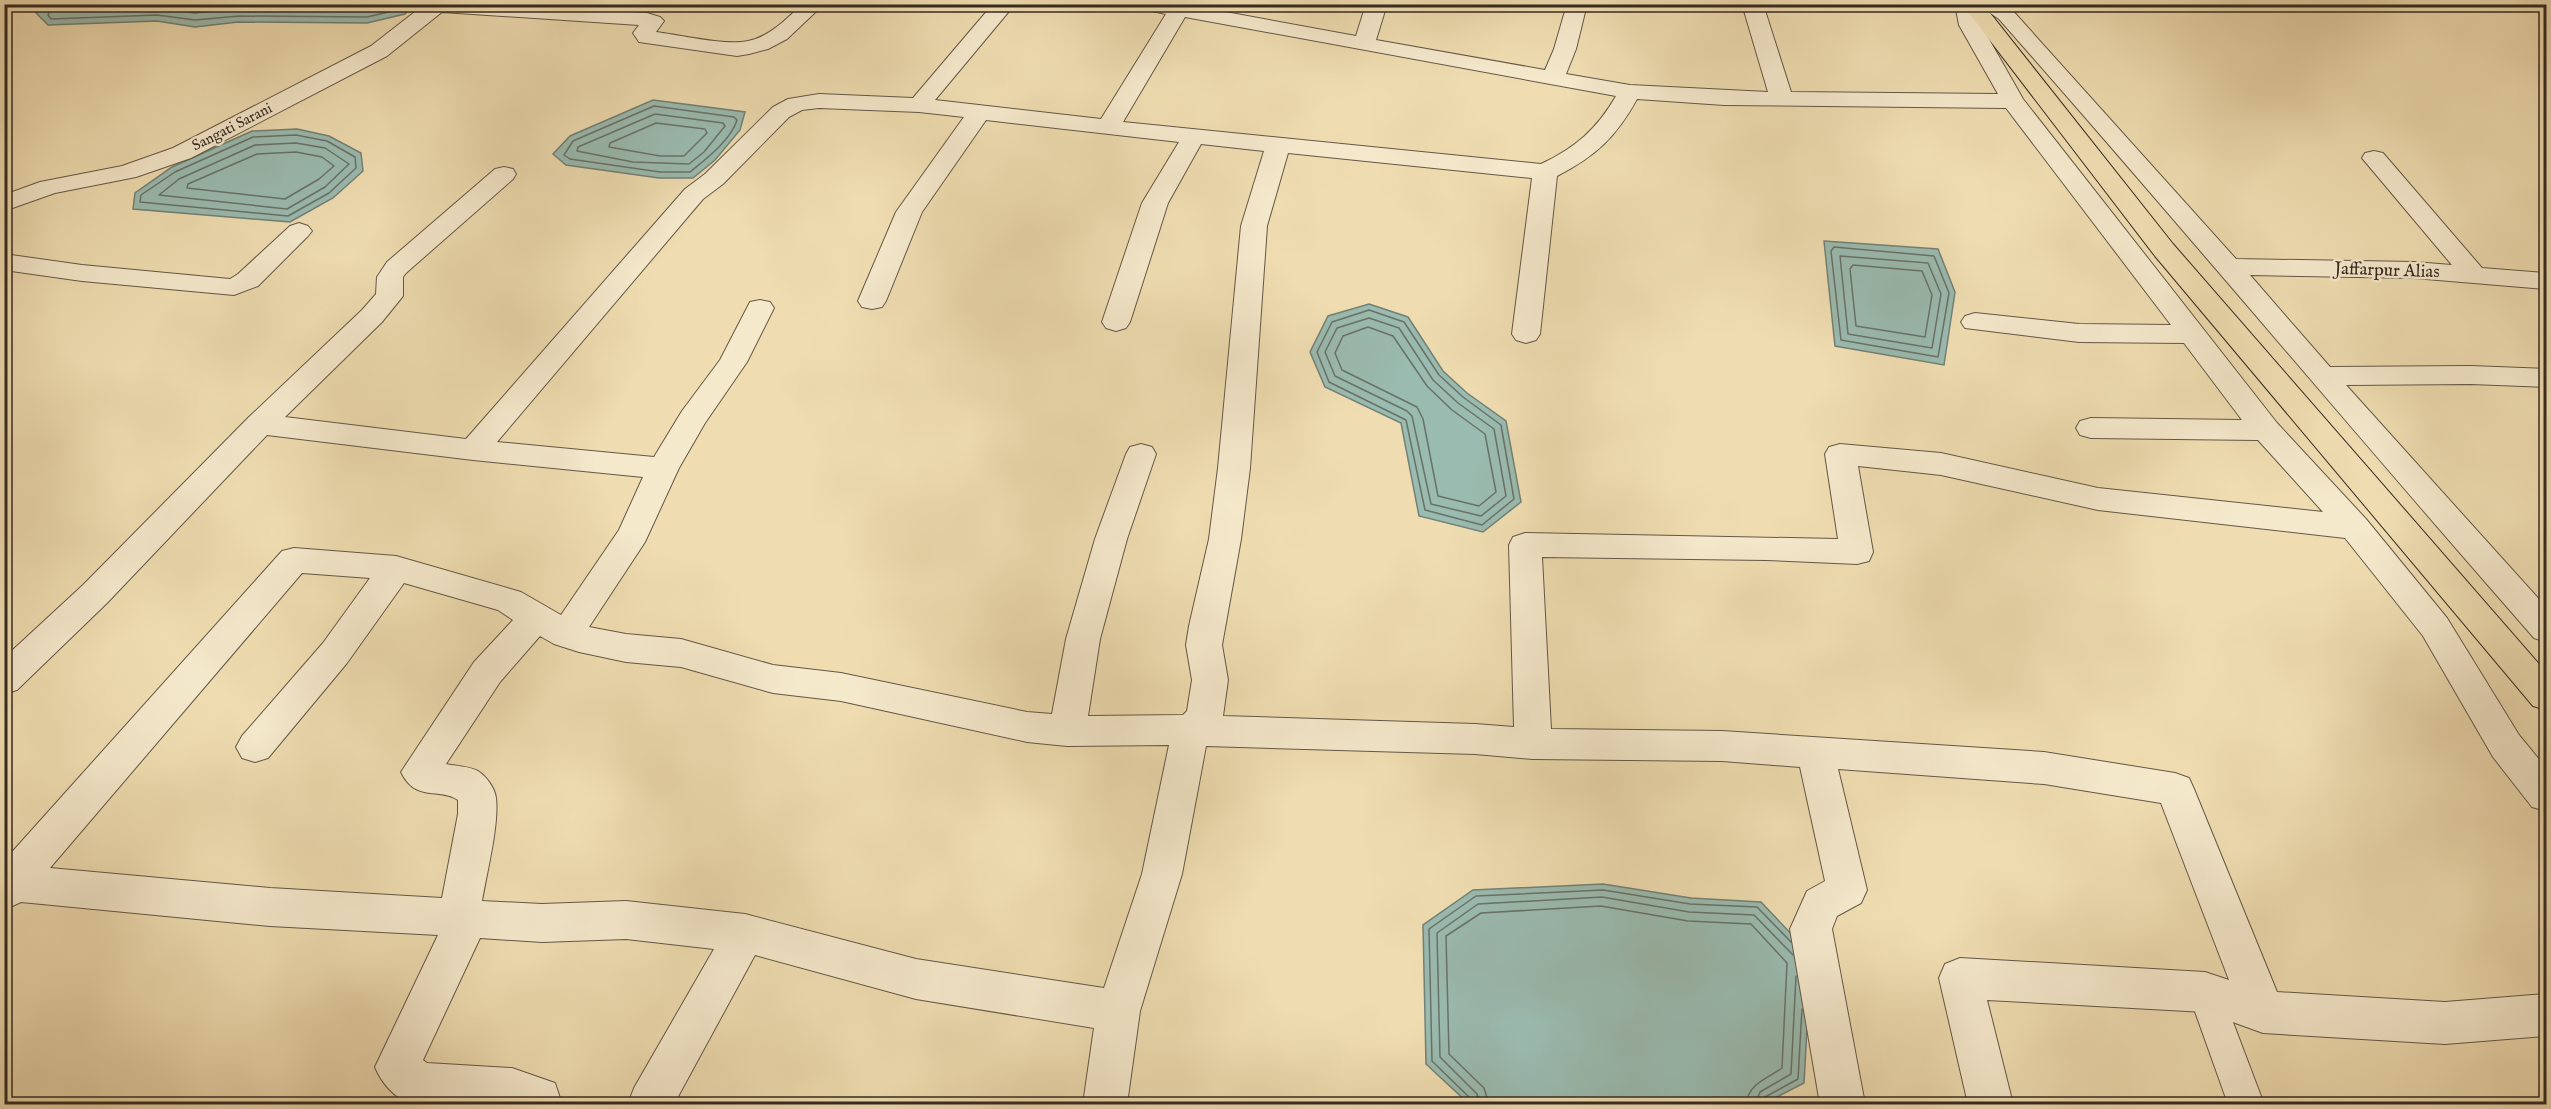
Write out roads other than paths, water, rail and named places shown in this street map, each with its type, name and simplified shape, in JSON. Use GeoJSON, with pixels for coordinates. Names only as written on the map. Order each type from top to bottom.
{"type":"FeatureCollection","features":[{"type":"Feature","properties":{"kind":"main road"},"geometry":{"type":"LineString","coordinates":[[1972,4],[2020,89],[2164,250],[2547,696]]}},
{"type":"Feature","properties":{"kind":"street"},"geometry":{"type":"LineString","coordinates":[[439,5],[647,19],[653,21],[644,33],[647,37],[751,49],[766,44],[781,34],[814,4]]}},
{"type":"Feature","properties":{"kind":"street"},"geometry":{"type":"LineString","coordinates":[[919,105],[1005,4]]}},
{"type":"Feature","properties":{"kind":"street"},"geometry":{"type":"LineString","coordinates":[[1145,4],[1184,9],[1364,45],[1630,92],[1724,98],[1781,98],[2020,89]]}},
{"type":"Feature","properties":{"kind":"street"},"geometry":{"type":"LineString","coordinates":[[1364,45],[1377,4]]}},
{"type":"Feature","properties":{"kind":"street"},"geometry":{"type":"LineString","coordinates":[[1553,78],[1565,49],[1577,4]]}},
{"type":"Feature","properties":{"kind":"street"},"geometry":{"type":"LineString","coordinates":[[1752,4],[1781,98]]}},
{"type":"Feature","properties":{"kind":"street"},"geometry":{"type":"LineString","coordinates":[[1965,4],[1970,25],[2020,89],[2194,334],[2266,430],[2355,527],[2435,627],[2506,746],[2547,795]]}},
{"type":"Feature","properties":{"kind":"street"},"geometry":{"type":"LineString","coordinates":[[1987,4],[2006,15],[2547,629]]}},
{"type":"Feature","properties":{"kind":"street","name":"Sangati Sarani"},"geometry":{"type":"LineString","coordinates":[[4,204],[49,187],[127,172],[182,153],[379,51],[439,5]]}},
{"type":"Feature","properties":{"kind":"street"},"geometry":{"type":"LineString","coordinates":[[1109,126],[1184,9]]}},
{"type":"Feature","properties":{"kind":"street"},"geometry":{"type":"LineString","coordinates":[[473,450],[694,194],[714,179],[781,112],[796,104],[813,101],[919,105],[1141,131],[1545,172],[1579,156],[1595,143],[1610,128],[1630,92]]}},
{"type":"Feature","properties":{"kind":"street"},"geometry":{"type":"LineString","coordinates":[[872,301],[909,212],[980,111]]}},
{"type":"Feature","properties":{"kind":"street"},"geometry":{"type":"LineString","coordinates":[[1116,322],[1155,203],[1195,135]]}},
{"type":"Feature","properties":{"kind":"street"},"geometry":{"type":"LineString","coordinates":[[1105,1104],[1118,1011],[1162,874],[1191,730],[1204,718],[1210,680],[1204,645],[1225,539],[1234,468],[1254,226],[1278,145]]}},
{"type":"Feature","properties":{"kind":"street"},"geometry":{"type":"LineString","coordinates":[[2374,158],[2475,276]]}},
{"type":"Feature","properties":{"kind":"street"},"geometry":{"type":"LineString","coordinates":[[1526,334],[1545,172]]}},
{"type":"Feature","properties":{"kind":"street"},"geometry":{"type":"LineString","coordinates":[[4,680],[95,594],[260,424],[372,316],[389,296],[390,277],[396,268],[504,174]]}},
{"type":"Feature","properties":{"kind":"street"},"geometry":{"type":"LineString","coordinates":[[4,262],[115,276],[234,287],[248,280],[299,231]]}},
{"type":"Feature","properties":{"kind":"street","name":"Jaffarpur Alias"},"geometry":{"type":"LineString","coordinates":[[2227,267],[2414,270],[2547,281]]}},
{"type":"Feature","properties":{"kind":"street"},"geometry":{"type":"LineString","coordinates":[[538,1104],[539,1099],[512,1090],[418,1085],[397,1067],[459,938],[459,918],[477,814],[477,795],[466,783],[433,779],[420,772],[487,672],[551,626],[633,534],[663,468],[693,418],[733,362],[760,308]]}},
{"type":"Feature","properties":{"kind":"street"},"geometry":{"type":"LineString","coordinates":[[1975,322],[2079,333],[2194,334]]}},
{"type":"Feature","properties":{"kind":"street"},"geometry":{"type":"LineString","coordinates":[[2322,376],[2471,375],[2547,378]]}},
{"type":"Feature","properties":{"kind":"street"},"geometry":{"type":"LineString","coordinates":[[260,424],[473,450],[663,468]]}},
{"type":"Feature","properties":{"kind":"street"},"geometry":{"type":"LineString","coordinates":[[2091,428],[2266,430]]}},
{"type":"Feature","properties":{"kind":"street"},"geometry":{"type":"LineString","coordinates":[[1067,731],[1083,639],[1111,539],[1141,454]]}},
{"type":"Feature","properties":{"kind":"street"},"geometry":{"type":"LineString","coordinates":[[1533,744],[1526,545],[1755,547],[1857,552],[1840,454],[1941,464],[2098,499],[2355,527]]}},
{"type":"Feature","properties":{"kind":"street"},"geometry":{"type":"LineString","coordinates":[[8,885],[294,560],[396,568],[509,601],[551,626],[626,648],[681,653],[773,679],[841,687],[1027,727],[1067,731],[1191,730],[1475,739],[1533,744],[1722,746],[2044,768],[2175,789],[2263,1012]]}},
{"type":"Feature","properties":{"kind":"street"},"geometry":{"type":"LineString","coordinates":[[255,747],[335,653],[396,568]]}},
{"type":"Feature","properties":{"kind":"street"},"geometry":{"type":"LineString","coordinates":[[1816,754],[1847,890],[1821,904],[1811,929],[1842,1104]]}},
{"type":"Feature","properties":{"kind":"street"},"geometry":{"type":"LineString","coordinates":[[8,885],[270,907],[542,923],[626,920],[745,933],[916,979],[1118,1011]]}},
{"type":"Feature","properties":{"kind":"street"},"geometry":{"type":"LineString","coordinates":[[650,1104],[745,933]]}},
{"type":"Feature","properties":{"kind":"street"},"geometry":{"type":"LineString","coordinates":[[1990,1104],[1960,978],[2205,992],[2263,1012],[2445,1023],[2547,1015]]}},
{"type":"Feature","properties":{"kind":"lane"},"geometry":{"type":"LineString","coordinates":[[2205,992],[2246,1104]]}},
{"type":"Feature","properties":{"kind":"water"},"geometry":{"type":"Polygon","coordinates":[[[51,4],[414,5],[405,14],[367,23],[238,22],[195,27],[157,21],[48,25],[36,13],[51,4]]]}},
{"type":"Feature","properties":{"kind":"water"},"geometry":{"type":"Polygon","coordinates":[[[653,100],[745,112],[740,130],[715,160],[693,178],[659,178],[566,165],[553,154],[570,136],[653,100]]]}},
{"type":"Feature","properties":{"kind":"water"},"geometry":{"type":"Polygon","coordinates":[[[297,129],[329,136],[361,153],[363,171],[333,198],[290,222],[133,209],[135,193],[172,167],[252,131],[297,129]]]}},
{"type":"Feature","properties":{"kind":"water"},"geometry":{"type":"Polygon","coordinates":[[[1824,241],[1938,249],[1955,292],[1944,365],[1835,346],[1824,241]]]}},
{"type":"Feature","properties":{"kind":"water"},"geometry":{"type":"Polygon","coordinates":[[[1369,304],[1408,317],[1443,371],[1467,393],[1506,421],[1521,502],[1483,532],[1419,516],[1401,423],[1325,387],[1310,352],[1328,316],[1369,304]]]}},
{"type":"Feature","properties":{"kind":"water"},"geometry":{"type":"Polygon","coordinates":[[[1603,884],[1691,898],[1761,902],[1811,955],[1804,1083],[1763,1104],[1469,1104],[1426,1064],[1423,925],[1473,890],[1603,884]]]}}]}
